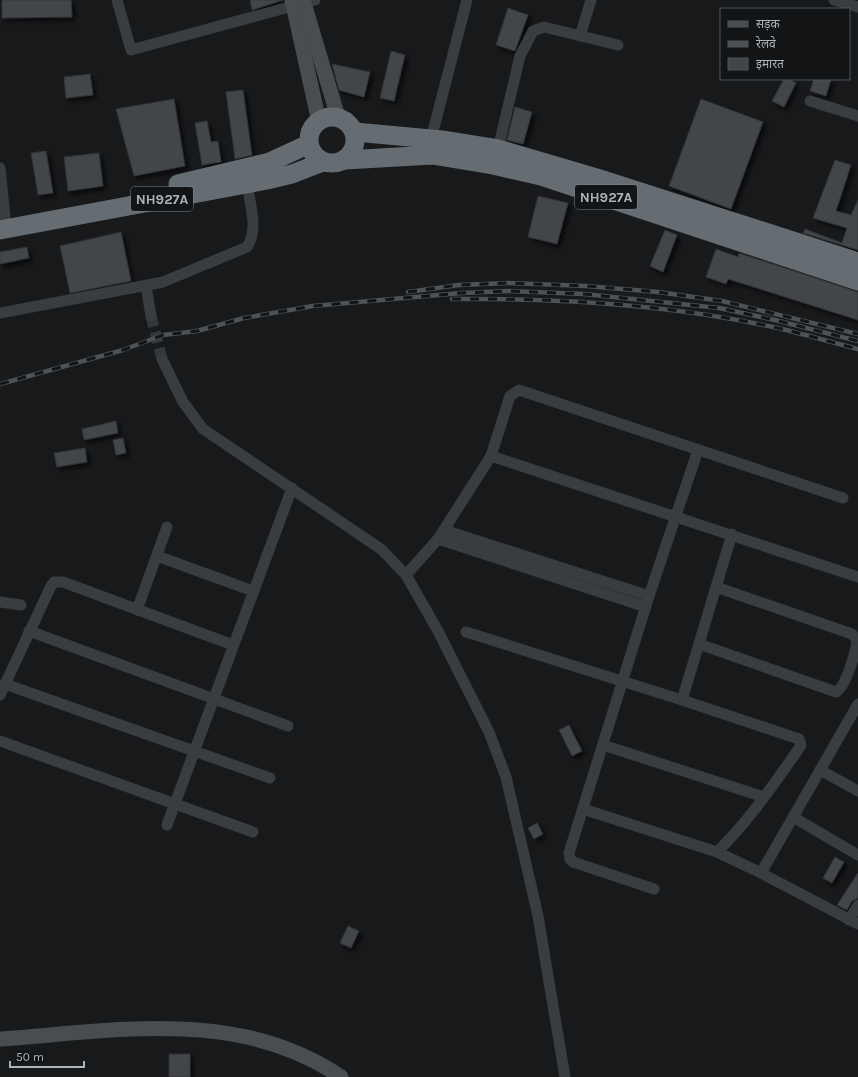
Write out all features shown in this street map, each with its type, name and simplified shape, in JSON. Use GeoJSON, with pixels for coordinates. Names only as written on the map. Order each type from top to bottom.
{"type":"FeatureCollection","features":[{"type":"Feature","properties":{"kind":"highway"},"geometry":{"type":"LineString","coordinates":[[323,162],[312,152],[309,144],[312,129],[319,122],[330,117],[338,117],[351,125],[355,132],[355,148],[346,160]]}},
{"type":"Feature","properties":{"kind":"highway","name":"NH927A"},"geometry":{"type":"LineString","coordinates":[[355,132],[432,139],[498,149],[597,178],[858,262]]}},
{"type":"Feature","properties":{"kind":"highway","name":"NH927A"},"geometry":{"type":"LineString","coordinates":[[247,175],[270,162],[309,144]]}},
{"type":"Feature","properties":{"kind":"highway","name":"NH927A"},"geometry":{"type":"LineString","coordinates":[[2,222],[152,191],[247,175],[292,174],[323,162],[338,163],[346,160],[432,155],[493,165],[541,176],[858,281]]}},
{"type":"Feature","properties":{"kind":"main road"},"geometry":{"type":"LineString","coordinates":[[301,2],[338,117]]}},
{"type":"Feature","properties":{"kind":"main road"},"geometry":{"type":"LineString","coordinates":[[301,2],[319,122]]}},
{"type":"Feature","properties":{"kind":"main road"},"geometry":{"type":"LineString","coordinates":[[0,1039],[167,1027],[220,1032],[265,1040],[297,1051],[341,1077]]}},
{"type":"Feature","properties":{"kind":"street"},"geometry":{"type":"LineString","coordinates":[[117,0],[130,50],[301,2]]}},
{"type":"Feature","properties":{"kind":"street"},"geometry":{"type":"LineString","coordinates":[[432,139],[467,0]]}},
{"type":"Feature","properties":{"kind":"street"},"geometry":{"type":"LineString","coordinates":[[580,36],[591,0]]}},
{"type":"Feature","properties":{"kind":"street"},"geometry":{"type":"LineString","coordinates":[[834,0],[858,7]]}},
{"type":"Feature","properties":{"kind":"street"},"geometry":{"type":"LineString","coordinates":[[498,149],[520,56],[533,31],[544,27],[618,45]]}},
{"type":"Feature","properties":{"kind":"street"},"geometry":{"type":"LineString","coordinates":[[810,101],[858,116]]}},
{"type":"Feature","properties":{"kind":"street"},"geometry":{"type":"LineString","coordinates":[[0,168],[2,222]]}},
{"type":"Feature","properties":{"kind":"street"},"geometry":{"type":"LineString","coordinates":[[0,313],[163,282],[247,247],[253,238],[254,229],[247,175]]}},
{"type":"Feature","properties":{"kind":"street"},"geometry":{"type":"LineString","coordinates":[[146,286],[151,316]]}},
{"type":"Feature","properties":{"kind":"street"},"geometry":{"type":"LineString","coordinates":[[162,359],[183,402],[203,429],[381,549],[406,575],[438,632],[489,732],[506,777],[538,916],[565,1077]]}},
{"type":"Feature","properties":{"kind":"street"},"geometry":{"type":"LineString","coordinates":[[406,575],[441,535],[490,456],[510,396],[519,390],[842,498]]}},
{"type":"Feature","properties":{"kind":"street"},"geometry":{"type":"LineString","coordinates":[[654,889],[578,864],[570,860],[569,853],[649,596],[698,450]]}},
{"type":"Feature","properties":{"kind":"street"},"geometry":{"type":"LineString","coordinates":[[490,456],[676,515],[858,576]]}},
{"type":"Feature","properties":{"kind":"street"},"geometry":{"type":"LineString","coordinates":[[167,825],[292,488]]}},
{"type":"Feature","properties":{"kind":"street"},"geometry":{"type":"LineString","coordinates":[[137,610],[167,527]]}},
{"type":"Feature","properties":{"kind":"street"},"geometry":{"type":"LineString","coordinates":[[682,700],[732,534]]}},
{"type":"Feature","properties":{"kind":"street"},"geometry":{"type":"LineString","coordinates":[[441,535],[649,596]]}},
{"type":"Feature","properties":{"kind":"street"},"geometry":{"type":"LineString","coordinates":[[441,535],[646,607]]}},
{"type":"Feature","properties":{"kind":"street"},"geometry":{"type":"LineString","coordinates":[[157,556],[253,592]]}},
{"type":"Feature","properties":{"kind":"street"},"geometry":{"type":"LineString","coordinates":[[0,695],[54,582],[63,582],[233,645]]}},
{"type":"Feature","properties":{"kind":"street"},"geometry":{"type":"LineString","coordinates":[[699,644],[836,692],[840,690],[844,683],[856,647],[856,640],[852,634],[716,587]]}},
{"type":"Feature","properties":{"kind":"street"},"geometry":{"type":"LineString","coordinates":[[0,602],[21,605]]}},
{"type":"Feature","properties":{"kind":"street"},"geometry":{"type":"LineString","coordinates":[[29,632],[214,697],[288,726]]}},
{"type":"Feature","properties":{"kind":"street"},"geometry":{"type":"LineString","coordinates":[[466,632],[682,700],[798,739],[800,745],[798,750],[737,832],[717,852]]}},
{"type":"Feature","properties":{"kind":"street"},"geometry":{"type":"LineString","coordinates":[[5,684],[270,778]]}},
{"type":"Feature","properties":{"kind":"street"},"geometry":{"type":"LineString","coordinates":[[761,873],[858,704]]}},
{"type":"Feature","properties":{"kind":"street"},"geometry":{"type":"LineString","coordinates":[[848,722],[858,727]]}},
{"type":"Feature","properties":{"kind":"street"},"geometry":{"type":"LineString","coordinates":[[0,741],[253,832]]}},
{"type":"Feature","properties":{"kind":"street"},"geometry":{"type":"LineString","coordinates":[[603,745],[764,797]]}},
{"type":"Feature","properties":{"kind":"street"},"geometry":{"type":"LineString","coordinates":[[820,770],[858,791]]}},
{"type":"Feature","properties":{"kind":"street"},"geometry":{"type":"LineString","coordinates":[[583,808],[717,852],[761,873],[854,922],[858,905]]}},
{"type":"Feature","properties":{"kind":"street"},"geometry":{"type":"LineString","coordinates":[[793,817],[858,854]]}},
{"type":"Feature","properties":{"kind":"building"},"geometry":{"type":"Polygon","coordinates":[[[2,0],[71,0],[72,17],[2,18],[2,0]]]}},
{"type":"Feature","properties":{"kind":"building"},"geometry":{"type":"Polygon","coordinates":[[[250,0],[283,0],[252,10],[250,0]]]}},
{"type":"Feature","properties":{"kind":"building"},"geometry":{"type":"Polygon","coordinates":[[[508,8],[528,15],[515,51],[496,45],[508,8]]]}},
{"type":"Feature","properties":{"kind":"building"},"geometry":{"type":"Polygon","coordinates":[[[391,51],[405,55],[394,101],[380,98],[391,51]]]}},
{"type":"Feature","properties":{"kind":"building"},"geometry":{"type":"Polygon","coordinates":[[[332,64],[370,72],[364,97],[339,90],[332,64]]]}},
{"type":"Feature","properties":{"kind":"building"},"geometry":{"type":"Polygon","coordinates":[[[90,74],[93,95],[66,98],[64,77],[90,74]]]}},
{"type":"Feature","properties":{"kind":"building"},"geometry":{"type":"Polygon","coordinates":[[[783,80],[791,80],[796,83],[784,107],[772,101],[783,80]]]}},
{"type":"Feature","properties":{"kind":"building"},"geometry":{"type":"Polygon","coordinates":[[[814,80],[831,80],[826,96],[810,91],[814,80]]]}},
{"type":"Feature","properties":{"kind":"building"},"geometry":{"type":"Polygon","coordinates":[[[243,90],[252,155],[235,159],[226,92],[243,90]]]}},
{"type":"Feature","properties":{"kind":"building"},"geometry":{"type":"Polygon","coordinates":[[[174,99],[185,166],[134,176],[116,109],[174,99]]]}},
{"type":"Feature","properties":{"kind":"building"},"geometry":{"type":"Polygon","coordinates":[[[701,99],[763,122],[731,209],[669,186],[701,99]]]}},
{"type":"Feature","properties":{"kind":"building"},"geometry":{"type":"Polygon","coordinates":[[[515,107],[532,112],[523,144],[507,140],[515,107]]]}},
{"type":"Feature","properties":{"kind":"building"},"geometry":{"type":"Polygon","coordinates":[[[207,121],[211,142],[218,141],[221,162],[202,165],[195,123],[207,121]]]}},
{"type":"Feature","properties":{"kind":"building"},"geometry":{"type":"Polygon","coordinates":[[[46,151],[53,193],[38,195],[31,153],[46,151]]]}},
{"type":"Feature","properties":{"kind":"building"},"geometry":{"type":"Polygon","coordinates":[[[99,153],[103,186],[68,191],[64,157],[99,153]]]}},
{"type":"Feature","properties":{"kind":"building"},"geometry":{"type":"Polygon","coordinates":[[[835,160],[851,165],[836,211],[851,215],[858,200],[858,250],[803,233],[805,229],[842,243],[847,228],[813,218],[835,160]]]}},
{"type":"Feature","properties":{"kind":"building"},"geometry":{"type":"Polygon","coordinates":[[[538,196],[568,203],[557,244],[528,237],[538,196]]]}},
{"type":"Feature","properties":{"kind":"building"},"geometry":{"type":"Polygon","coordinates":[[[665,230],[677,235],[663,272],[650,266],[665,230]]]}},
{"type":"Feature","properties":{"kind":"building"},"geometry":{"type":"Polygon","coordinates":[[[121,232],[131,281],[70,293],[60,246],[121,232]]]}},
{"type":"Feature","properties":{"kind":"building"},"geometry":{"type":"Polygon","coordinates":[[[27,247],[29,258],[0,264],[0,252],[27,247]]]}},
{"type":"Feature","properties":{"kind":"building"},"geometry":{"type":"Polygon","coordinates":[[[716,249],[738,257],[739,253],[858,292],[858,320],[728,279],[726,284],[706,277],[716,249]]]}},
{"type":"Feature","properties":{"kind":"building"},"geometry":{"type":"Polygon","coordinates":[[[116,421],[118,433],[84,440],[82,429],[116,421]]]}},
{"type":"Feature","properties":{"kind":"building"},"geometry":{"type":"Polygon","coordinates":[[[123,438],[126,453],[116,455],[113,440],[123,438]]]}},
{"type":"Feature","properties":{"kind":"building"},"geometry":{"type":"Polygon","coordinates":[[[85,448],[87,462],[57,467],[54,453],[85,448]]]}},
{"type":"Feature","properties":{"kind":"building"},"geometry":{"type":"Polygon","coordinates":[[[569,725],[582,751],[572,756],[559,730],[569,725]]]}},
{"type":"Feature","properties":{"kind":"building"},"geometry":{"type":"Polygon","coordinates":[[[537,823],[543,834],[534,839],[528,828],[537,823]]]}},
{"type":"Feature","properties":{"kind":"building"},"geometry":{"type":"Polygon","coordinates":[[[835,857],[844,862],[832,883],[823,878],[835,857]]]}},
{"type":"Feature","properties":{"kind":"building"},"geometry":{"type":"Polygon","coordinates":[[[858,873],[858,898],[852,901],[847,910],[837,905],[858,873]]]}},
{"type":"Feature","properties":{"kind":"building"},"geometry":{"type":"Polygon","coordinates":[[[348,926],[359,931],[351,948],[340,943],[348,926]]]}},
{"type":"Feature","properties":{"kind":"building"},"geometry":{"type":"Polygon","coordinates":[[[169,1054],[190,1054],[190,1077],[169,1077],[169,1054]]]}},
{"type":"Feature","properties":{"kind":"tunnel"},"geometry":{"type":"LineString","coordinates":[[151,316],[162,359]]}},
{"type":"Feature","properties":{"kind":"railway"},"geometry":{"type":"LineString","coordinates":[[408,292],[459,285],[508,283],[586,286],[658,292],[722,301],[858,334]]}},
{"type":"Feature","properties":{"kind":"railway"},"geometry":{"type":"LineString","coordinates":[[0,384],[123,350],[163,335],[197,331],[244,318],[313,306],[461,293],[509,291],[584,294],[719,308],[775,320],[858,341]]}},
{"type":"Feature","properties":{"kind":"railway"},"geometry":{"type":"LineString","coordinates":[[452,299],[573,301],[653,308],[733,319],[794,332],[858,349]]}}]}
